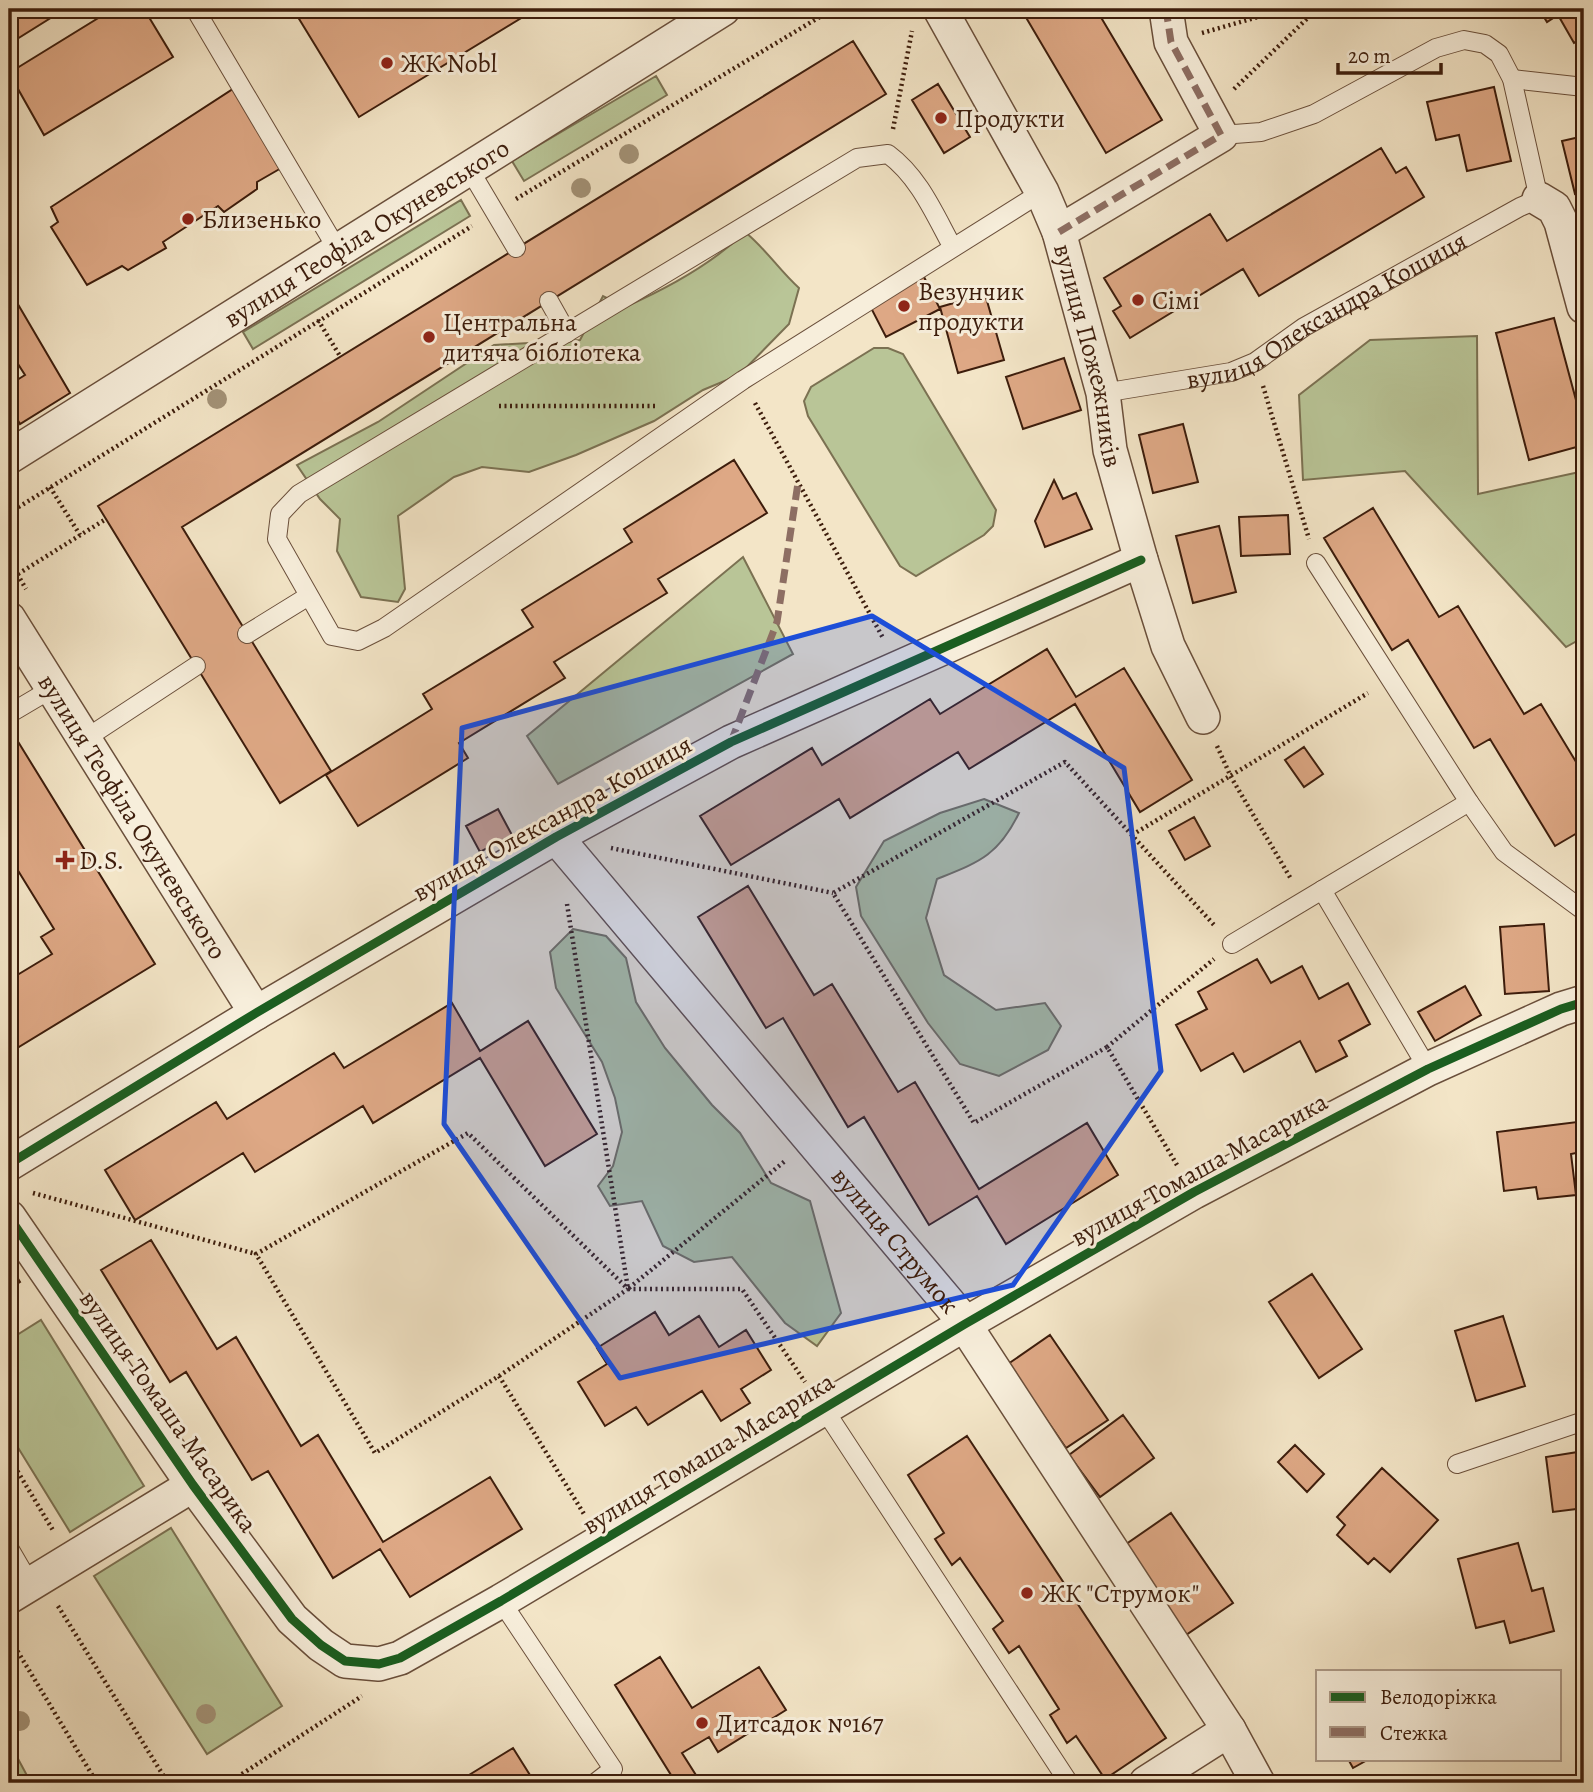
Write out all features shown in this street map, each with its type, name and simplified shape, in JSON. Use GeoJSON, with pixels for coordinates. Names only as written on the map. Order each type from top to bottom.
{"type":"FeatureCollection","features":[{"type":"Feature","properties":{"kind":"street","name":"вулиця Теофіла Окуневського"},"geometry":{"type":"LineString","coordinates":[[9,457],[337,248],[723,9]]}},
{"type":"Feature","properties":{"kind":"street"},"geometry":{"type":"LineString","coordinates":[[1059,232],[1216,123],[1171,42],[1166,9]]}},
{"type":"Feature","properties":{"kind":"street","name":"вулиця Пожежників"},"geometry":{"type":"LineString","coordinates":[[927,14],[1042,192],[1059,232],[1103,393],[1110,450],[1141,560],[1168,646],[1203,717]]}},
{"type":"Feature","properties":{"kind":"street"},"geometry":{"type":"LineString","coordinates":[[1539,199],[1554,208],[1561,222],[1584,307]]}},
{"type":"Feature","properties":{"kind":"street","name":"вулиця Олександра Кошиця"},"geometry":{"type":"LineString","coordinates":[[13,1190],[256,1013],[556,837],[731,742],[1141,560]]}},
{"type":"Feature","properties":{"kind":"street","name":"вулиця Теофіла Окуневського"},"geometry":{"type":"LineString","coordinates":[[9,619],[256,1013]]}},
{"type":"Feature","properties":{"kind":"street","name":"вулиця Струмок"},"geometry":{"type":"LineString","coordinates":[[556,837],[965,1324],[1229,1730],[1258,1783]]}},
{"type":"Feature","properties":{"kind":"street","name":"вулиця Томаша Масарика"},"geometry":{"type":"LineString","coordinates":[[13,1190],[193,1485],[292,1619],[320,1645],[345,1661],[379,1664],[400,1658],[501,1601],[965,1324],[1194,1192],[1428,1069],[1561,1009],[1584,1002]]}},
{"type":"Feature","properties":{"kind":"street","name":"вулиця Томаша Масарика"},"geometry":{"type":"LineString","coordinates":[[26,1586],[193,1485]]}},
{"type":"Feature","properties":{"kind":"street"},"geometry":{"type":"LineString","coordinates":[[1146,1783],[1229,1730]]}},
{"type":"Feature","properties":{"kind":"lane"},"geometry":{"type":"LineString","coordinates":[[195,9],[337,248]]}},
{"type":"Feature","properties":{"kind":"lane"},"geometry":{"type":"LineString","coordinates":[[1216,123],[1261,132],[1314,114],[1436,48],[1464,40],[1485,44],[1499,54],[1512,79],[1539,199]]}},
{"type":"Feature","properties":{"kind":"lane"},"geometry":{"type":"LineString","coordinates":[[1512,79],[1584,88]]}},
{"type":"Feature","properties":{"kind":"lane"},"geometry":{"type":"LineString","coordinates":[[952,246],[911,174],[888,154],[858,158],[299,494],[280,514],[277,540],[307,597],[332,636],[358,641],[384,628],[743,380],[952,246],[1042,192]]}},
{"type":"Feature","properties":{"kind":"lane"},"geometry":{"type":"LineString","coordinates":[[468,167],[516,248]]}},
{"type":"Feature","properties":{"kind":"lane","name":"вулиця Олександра Кошиця"},"geometry":{"type":"LineString","coordinates":[[1103,393],[1231,372],[1255,362],[1304,327],[1539,199]]}},
{"type":"Feature","properties":{"kind":"lane"},"geometry":{"type":"LineString","coordinates":[[549,302],[567,333]]}},
{"type":"Feature","properties":{"kind":"lane"},"geometry":{"type":"LineString","coordinates":[[1316,563],[1504,852],[1584,911]]}},
{"type":"Feature","properties":{"kind":"lane"},"geometry":{"type":"LineString","coordinates":[[247,634],[307,597]]}},
{"type":"Feature","properties":{"kind":"lane"},"geometry":{"type":"LineString","coordinates":[[85,738],[196,666]]}},
{"type":"Feature","properties":{"kind":"lane"},"geometry":{"type":"LineString","coordinates":[[9,715],[53,688]]}},
{"type":"Feature","properties":{"kind":"lane"},"geometry":{"type":"LineString","coordinates":[[1232,944],[1469,802]]}},
{"type":"Feature","properties":{"kind":"lane"},"geometry":{"type":"LineString","coordinates":[[1322,890],[1428,1069]]}},
{"type":"Feature","properties":{"kind":"lane"},"geometry":{"type":"LineString","coordinates":[[824,1409],[1069,1783]]}},
{"type":"Feature","properties":{"kind":"lane"},"geometry":{"type":"LineString","coordinates":[[1457,1464],[1584,1421]]}},
{"type":"Feature","properties":{"kind":"lane"},"geometry":{"type":"LineString","coordinates":[[9,1548],[26,1586]]}},
{"type":"Feature","properties":{"kind":"lane"},"geometry":{"type":"LineString","coordinates":[[501,1601],[613,1769],[595,1783]]}},
{"type":"Feature","properties":{"kind":"path"},"geometry":{"type":"LineString","coordinates":[[9,513],[494,212],[833,9]]}},
{"type":"Feature","properties":{"kind":"path"},"geometry":{"type":"LineString","coordinates":[[1171,42],[1286,9]]}},
{"type":"Feature","properties":{"kind":"path"},"geometry":{"type":"LineString","coordinates":[[1216,123],[1317,9]]}},
{"type":"Feature","properties":{"kind":"path"},"geometry":{"type":"LineString","coordinates":[[888,154],[927,14]]}},
{"type":"Feature","properties":{"kind":"path"},"geometry":{"type":"LineString","coordinates":[[318,320],[340,356]]}},
{"type":"Feature","properties":{"kind":"path"},"geometry":{"type":"LineString","coordinates":[[1255,362],[1316,563]]}},
{"type":"Feature","properties":{"kind":"path"},"geometry":{"type":"LineString","coordinates":[[743,380],[899,668]]}},
{"type":"Feature","properties":{"kind":"path"},"geometry":{"type":"LineString","coordinates":[[446,406],[707,406]]}},
{"type":"Feature","properties":{"kind":"path"},"geometry":{"type":"LineString","coordinates":[[50,487],[80,535]]}},
{"type":"Feature","properties":{"kind":"path"},"geometry":{"type":"LineString","coordinates":[[18,575],[106,519]]}},
{"type":"Feature","properties":{"kind":"path"},"geometry":{"type":"LineString","coordinates":[[1132,835],[1390,679]]}},
{"type":"Feature","properties":{"kind":"path"},"geometry":{"type":"LineString","coordinates":[[1203,717],[1231,777],[1304,901]]}},
{"type":"Feature","properties":{"kind":"path"},"geometry":{"type":"LineString","coordinates":[[609,847],[833,892],[1065,762],[1232,944],[1107,1047],[974,1123],[833,892]]}},
{"type":"Feature","properties":{"kind":"path"},"geometry":{"type":"LineString","coordinates":[[565,891],[628,1289]]}},
{"type":"Feature","properties":{"kind":"path"},"geometry":{"type":"LineString","coordinates":[[1107,1047],[1194,1192]]}},
{"type":"Feature","properties":{"kind":"path"},"geometry":{"type":"LineString","coordinates":[[256,1254],[468,1133],[628,1289],[742,1289],[824,1409]]}},
{"type":"Feature","properties":{"kind":"path"},"geometry":{"type":"LineString","coordinates":[[13,1190],[256,1254],[375,1453],[499,1376],[628,1289],[810,1140]]}},
{"type":"Feature","properties":{"kind":"path"},"geometry":{"type":"LineString","coordinates":[[499,1376],[602,1541]]}},
{"type":"Feature","properties":{"kind":"path"},"geometry":{"type":"LineString","coordinates":[[9,1457],[70,1559]]}},
{"type":"Feature","properties":{"kind":"path"},"geometry":{"type":"LineString","coordinates":[[26,1586],[168,1783]]}},
{"type":"Feature","properties":{"kind":"path"},"geometry":{"type":"LineString","coordinates":[[9,1637],[97,1783]]}},
{"type":"Feature","properties":{"kind":"path"},"geometry":{"type":"LineString","coordinates":[[228,1783],[365,1695]]}},
{"type":"Feature","properties":{"kind":"highlighted area"},"geometry":{"type":"Polygon","coordinates":[[[872,616],[1124,768],[1161,1071],[1013,1285],[620,1378],[444,1124],[462,728],[872,616]]]}},
{"type":"Feature","properties":{"kind":"green space"},"geometry":{"type":"Polygon","coordinates":[[[656,76],[667,95],[524,181],[512,161],[656,76]]]}},
{"type":"Feature","properties":{"kind":"green space"},"geometry":{"type":"Polygon","coordinates":[[[461,200],[470,216],[253,349],[243,332],[461,200]]]}},
{"type":"Feature","properties":{"kind":"green space"},"geometry":{"type":"Polygon","coordinates":[[[745,232],[799,288],[789,324],[739,375],[703,390],[654,421],[529,472],[482,467],[454,477],[398,516],[405,589],[398,602],[361,597],[337,551],[340,519],[320,499],[297,465],[378,422],[494,345],[580,340],[603,296],[625,307],[688,275],[718,255],[745,232]]]}},
{"type":"Feature","properties":{"kind":"green space"},"geometry":{"type":"Polygon","coordinates":[[[1477,336],[1478,494],[1584,471],[1584,637],[1566,647],[1405,471],[1303,480],[1299,395],[1370,340],[1477,336]]]}},
{"type":"Feature","properties":{"kind":"green space"},"geometry":{"type":"Polygon","coordinates":[[[874,348],[888,348],[903,354],[996,510],[993,526],[984,535],[916,576],[900,566],[808,416],[804,401],[811,387],[874,348]]]}},
{"type":"Feature","properties":{"kind":"green space"},"geometry":{"type":"Polygon","coordinates":[[[743,557],[793,654],[558,784],[527,736],[743,557]]]}},
{"type":"Feature","properties":{"kind":"green space"},"geometry":{"type":"Polygon","coordinates":[[[984,799],[1019,813],[1003,839],[986,856],[937,879],[926,918],[944,975],[996,1010],[1045,1003],[1061,1026],[1048,1050],[999,1076],[960,1064],[928,1023],[861,916],[856,887],[884,841],[940,813],[984,799]]]}},
{"type":"Feature","properties":{"kind":"green space"},"geometry":{"type":"Polygon","coordinates":[[[573,929],[606,936],[626,958],[636,1002],[665,1048],[712,1105],[740,1133],[771,1183],[810,1201],[841,1313],[817,1346],[785,1323],[732,1257],[694,1262],[663,1246],[642,1201],[610,1206],[598,1186],[613,1166],[622,1132],[615,1098],[602,1062],[556,988],[550,952],[573,929]]]}},
{"type":"Feature","properties":{"kind":"green space"},"geometry":{"type":"Polygon","coordinates":[[[41,1320],[144,1486],[70,1532],[9,1433],[9,1340],[41,1320]]]}},
{"type":"Feature","properties":{"kind":"green space"},"geometry":{"type":"Polygon","coordinates":[[[171,1528],[282,1706],[207,1754],[94,1576],[171,1528]]]}},
{"type":"Feature","properties":{"kind":"green space"},"geometry":{"type":"Polygon","coordinates":[[[9,1742],[31,1783],[9,1783],[9,1742]]]}},
{"type":"Feature","properties":{"kind":"building"},"geometry":{"type":"Polygon","coordinates":[[[9,9],[65,9],[9,44],[9,9]]]}},
{"type":"Feature","properties":{"kind":"building"},"geometry":{"type":"Polygon","coordinates":[[[113,9],[144,9],[173,57],[44,135],[9,73],[113,9]]]}},
{"type":"Feature","properties":{"kind":"building","name":"ЖК Nobl"},"geometry":{"type":"Polygon","coordinates":[[[293,9],[536,9],[359,117],[293,9]]]}},
{"type":"Feature","properties":{"kind":"building"},"geometry":{"type":"Polygon","coordinates":[[[1021,9],[1096,9],[1162,120],[1106,153],[1021,9]]]}},
{"type":"Feature","properties":{"kind":"building"},"geometry":{"type":"Polygon","coordinates":[[[1539,9],[1584,9],[1584,38],[1574,43],[1558,15],[1547,22],[1539,9]]]}},
{"type":"Feature","properties":{"kind":"building"},"geometry":{"type":"Polygon","coordinates":[[[853,41],[886,94],[182,527],[331,771],[280,803],[98,506],[853,41]]]}},
{"type":"Feature","properties":{"kind":"building","name":"Продукти"},"geometry":{"type":"Polygon","coordinates":[[[938,84],[970,137],[944,153],[912,100],[938,84]]]}},
{"type":"Feature","properties":{"kind":"building"},"geometry":{"type":"Polygon","coordinates":[[[236,87],[283,167],[257,182],[257,189],[224,212],[218,206],[163,242],[166,248],[128,270],[122,266],[87,285],[51,227],[58,222],[51,207],[236,87]]]}},
{"type":"Feature","properties":{"kind":"building"},"geometry":{"type":"Polygon","coordinates":[[[1494,87],[1511,161],[1467,171],[1459,135],[1436,140],[1427,102],[1494,87]]]}},
{"type":"Feature","properties":{"kind":"building"},"geometry":{"type":"Polygon","coordinates":[[[1584,136],[1584,192],[1575,194],[1562,141],[1584,136]]]}},
{"type":"Feature","properties":{"kind":"building"},"geometry":{"type":"Polygon","coordinates":[[[1381,148],[1396,173],[1406,167],[1424,197],[1259,296],[1243,269],[1130,338],[1113,311],[1121,306],[1104,278],[1210,214],[1227,241],[1381,148]]]}},
{"type":"Feature","properties":{"kind":"building","name":"Везунчик продукти"},"geometry":{"type":"Polygon","coordinates":[[[923,275],[940,309],[886,337],[869,304],[923,275]]]}},
{"type":"Feature","properties":{"kind":"building"},"geometry":{"type":"Polygon","coordinates":[[[9,289],[70,393],[20,424],[9,405],[9,385],[25,375],[9,350],[9,289]]]}},
{"type":"Feature","properties":{"kind":"building"},"geometry":{"type":"Polygon","coordinates":[[[985,294],[1004,360],[958,373],[940,307],[985,294]]]}},
{"type":"Feature","properties":{"kind":"building"},"geometry":{"type":"Polygon","coordinates":[[[1554,318],[1584,430],[1584,445],[1529,460],[1496,333],[1554,318]]]}},
{"type":"Feature","properties":{"kind":"building"},"geometry":{"type":"Polygon","coordinates":[[[1064,358],[1081,410],[1023,429],[1006,377],[1064,358]]]}},
{"type":"Feature","properties":{"kind":"building"},"geometry":{"type":"Polygon","coordinates":[[[1183,424],[1198,482],[1153,493],[1139,435],[1183,424]]]}},
{"type":"Feature","properties":{"kind":"building"},"geometry":{"type":"Polygon","coordinates":[[[734,460],[767,513],[658,579],[667,593],[554,662],[565,678],[459,743],[468,758],[358,826],[326,775],[432,709],[423,694],[533,627],[522,610],[632,542],[624,529],[734,460]]]}},
{"type":"Feature","properties":{"kind":"building"},"geometry":{"type":"Polygon","coordinates":[[[1054,480],[1063,499],[1076,493],[1092,529],[1045,547],[1035,521],[1054,480]]]}},
{"type":"Feature","properties":{"kind":"building"},"geometry":{"type":"Polygon","coordinates":[[[1373,508],[1439,617],[1458,606],[1524,714],[1541,704],[1584,775],[1584,829],[1555,846],[1490,739],[1474,748],[1408,640],[1392,650],[1324,538],[1373,508]]]}},
{"type":"Feature","properties":{"kind":"building"},"geometry":{"type":"Polygon","coordinates":[[[1288,515],[1290,554],[1241,556],[1239,517],[1288,515]]]}},
{"type":"Feature","properties":{"kind":"building"},"geometry":{"type":"Polygon","coordinates":[[[1219,526],[1236,592],[1193,603],[1176,536],[1219,526]]]}},
{"type":"Feature","properties":{"kind":"building"},"geometry":{"type":"Polygon","coordinates":[[[1047,649],[1076,697],[1124,668],[1192,780],[1140,812],[1075,704],[969,769],[958,752],[850,818],[839,799],[731,865],[700,816],[812,748],[822,765],[930,699],[940,714],[1047,649]]]}},
{"type":"Feature","properties":{"kind":"building"},"geometry":{"type":"Polygon","coordinates":[[[9,727],[155,964],[9,1053],[9,980],[52,954],[41,937],[54,929],[9,856],[9,727]]]}},
{"type":"Feature","properties":{"kind":"building"},"geometry":{"type":"Polygon","coordinates":[[[1304,747],[1323,774],[1304,787],[1285,760],[1304,747]]]}},
{"type":"Feature","properties":{"kind":"building"},"geometry":{"type":"Polygon","coordinates":[[[498,809],[512,835],[480,852],[466,826],[498,809]]]}},
{"type":"Feature","properties":{"kind":"building"},"geometry":{"type":"Polygon","coordinates":[[[1194,817],[1210,846],[1185,860],[1169,831],[1194,817]]]}},
{"type":"Feature","properties":{"kind":"building"},"geometry":{"type":"Polygon","coordinates":[[[748,886],[814,995],[832,984],[898,1092],[915,1082],[979,1189],[1087,1123],[1118,1175],[1006,1244],[977,1196],[929,1225],[864,1117],[848,1127],[783,1018],[766,1028],[698,917],[748,886]]]}},
{"type":"Feature","properties":{"kind":"building"},"geometry":{"type":"Polygon","coordinates":[[[1544,924],[1549,991],[1505,994],[1500,927],[1544,924]]]}},
{"type":"Feature","properties":{"kind":"building"},"geometry":{"type":"Polygon","coordinates":[[[1257,959],[1271,983],[1302,966],[1319,999],[1348,983],[1370,1024],[1339,1041],[1347,1056],[1316,1072],[1300,1041],[1244,1072],[1233,1053],[1201,1071],[1176,1025],[1207,1009],[1198,992],[1257,959]]]}},
{"type":"Feature","properties":{"kind":"building"},"geometry":{"type":"Polygon","coordinates":[[[1465,986],[1481,1015],[1435,1041],[1418,1012],[1465,986]]]}},
{"type":"Feature","properties":{"kind":"building"},"geometry":{"type":"Polygon","coordinates":[[[452,1003],[480,1051],[528,1021],[597,1134],[545,1166],[480,1058],[373,1123],[363,1106],[255,1172],[243,1153],[135,1220],[105,1170],[216,1102],[227,1119],[334,1053],[344,1068],[452,1003]]]}},
{"type":"Feature","properties":{"kind":"building"},"geometry":{"type":"Polygon","coordinates":[[[1577,1122],[1581,1152],[1571,1154],[1576,1195],[1538,1199],[1536,1187],[1504,1191],[1497,1132],[1577,1122]]]}},
{"type":"Feature","properties":{"kind":"building"},"geometry":{"type":"Polygon","coordinates":[[[151,1240],[217,1349],[236,1337],[301,1446],[318,1435],[383,1542],[490,1477],[522,1529],[410,1597],[380,1549],[333,1578],[268,1471],[252,1480],[186,1372],[170,1382],[101,1270],[151,1240]]]}},
{"type":"Feature","properties":{"kind":"building"},"geometry":{"type":"Polygon","coordinates":[[[9,1264],[20,1282],[9,1289],[9,1264]]]}},
{"type":"Feature","properties":{"kind":"building"},"geometry":{"type":"Polygon","coordinates":[[[1312,1274],[1362,1349],[1319,1378],[1269,1302],[1312,1274]]]}},
{"type":"Feature","properties":{"kind":"building"},"geometry":{"type":"Polygon","coordinates":[[[655,1312],[669,1335],[699,1316],[719,1347],[746,1330],[771,1370],[741,1389],[750,1403],[721,1421],[702,1391],[648,1425],[636,1407],[605,1426],[578,1382],[607,1364],[597,1348],[655,1312]]]}},
{"type":"Feature","properties":{"kind":"building"},"geometry":{"type":"Polygon","coordinates":[[[1503,1316],[1525,1386],[1476,1401],[1455,1331],[1503,1316]]]}},
{"type":"Feature","properties":{"kind":"building"},"geometry":{"type":"Polygon","coordinates":[[[1050,1335],[1108,1420],[1066,1448],[1008,1364],[1050,1335]]]}},
{"type":"Feature","properties":{"kind":"building"},"geometry":{"type":"Polygon","coordinates":[[[1123,1415],[1154,1458],[1100,1497],[1069,1455],[1123,1415]]]}},
{"type":"Feature","properties":{"kind":"building","name":"ЖК \"Струмок\""},"geometry":{"type":"Polygon","coordinates":[[[967,1436],[1166,1738],[1105,1779],[1076,1736],[1067,1743],[1050,1715],[1059,1709],[1019,1646],[1009,1653],[993,1629],[1003,1621],[960,1558],[952,1565],[935,1539],[944,1533],[908,1475],[967,1436]]]}},
{"type":"Feature","properties":{"kind":"building"},"geometry":{"type":"Polygon","coordinates":[[[1295,1445],[1324,1474],[1307,1492],[1278,1462],[1295,1445]]]}},
{"type":"Feature","properties":{"kind":"building"},"geometry":{"type":"Polygon","coordinates":[[[1584,1451],[1584,1508],[1553,1512],[1546,1457],[1584,1451]]]}},
{"type":"Feature","properties":{"kind":"building"},"geometry":{"type":"Polygon","coordinates":[[[1382,1468],[1438,1520],[1390,1572],[1374,1558],[1368,1564],[1337,1535],[1345,1525],[1337,1517],[1382,1468]]]}},
{"type":"Feature","properties":{"kind":"building"},"geometry":{"type":"Polygon","coordinates":[[[1171,1513],[1233,1603],[1180,1639],[1119,1549],[1171,1513]]]}},
{"type":"Feature","properties":{"kind":"building"},"geometry":{"type":"Polygon","coordinates":[[[1518,1543],[1532,1591],[1543,1588],[1554,1631],[1510,1643],[1504,1621],[1476,1628],[1458,1559],[1518,1543]]]}},
{"type":"Feature","properties":{"kind":"building","name":"Дитсадок №167"},"geometry":{"type":"Polygon","coordinates":[[[660,1657],[692,1708],[759,1667],[786,1710],[718,1752],[709,1737],[682,1753],[701,1783],[658,1783],[671,1775],[615,1685],[660,1657]]]}},
{"type":"Feature","properties":{"kind":"building"},"geometry":{"type":"Polygon","coordinates":[[[513,1748],[535,1783],[474,1783],[469,1775],[513,1748]]]}},
{"type":"Feature","properties":{"kind":"building"},"geometry":{"type":"Polygon","coordinates":[[[1349,1760],[1367,1760],[1353,1768],[1349,1760]]]}},
{"type":"Feature","properties":{"kind":"marked path"},"geometry":{"type":"LineString","coordinates":[[1059,232],[1221,135],[1171,42],[1166,9]]}},
{"type":"Feature","properties":{"kind":"marked path"},"geometry":{"type":"LineString","coordinates":[[731,742],[777,622],[798,483]]}},
{"type":"Feature","properties":{"kind":"cycle path"},"geometry":{"type":"LineString","coordinates":[[9,1164],[256,1013],[556,837],[731,742],[1141,560]]}},
{"type":"Feature","properties":{"kind":"cycle path"},"geometry":{"type":"LineString","coordinates":[[9,1217],[193,1485],[292,1619],[321,1645],[345,1661],[379,1664],[400,1658],[501,1601],[965,1324],[1194,1192],[1428,1069],[1561,1009],[1584,1002]]}},
{"type":"Feature","properties":{"kind":"place","name":"ЖК Nobl"},"geometry":{"type":"Point","coordinates":[387,63]}},
{"type":"Feature","properties":{"kind":"place","name":"Продукти"},"geometry":{"type":"Point","coordinates":[941,118]}},
{"type":"Feature","properties":{"kind":"place","name":"Близенько"},"geometry":{"type":"Point","coordinates":[188,219]}},
{"type":"Feature","properties":{"kind":"place","name":"Сімі"},"geometry":{"type":"Point","coordinates":[1138,300]}},
{"type":"Feature","properties":{"kind":"place","name":"Везунчик продукти"},"geometry":{"type":"Point","coordinates":[904,306]}},
{"type":"Feature","properties":{"kind":"place","name":"Центральна дитяча бібліотека"},"geometry":{"type":"Point","coordinates":[429,337]}},
{"type":"Feature","properties":{"kind":"place","name":"D.S."},"geometry":{"type":"Point","coordinates":[65,860]}},
{"type":"Feature","properties":{"kind":"place","name":"ЖК \"Струмок\""},"geometry":{"type":"Point","coordinates":[1027,1593]}},
{"type":"Feature","properties":{"kind":"place","name":"Дитсадок №167"},"geometry":{"type":"Point","coordinates":[702,1723]}}]}
